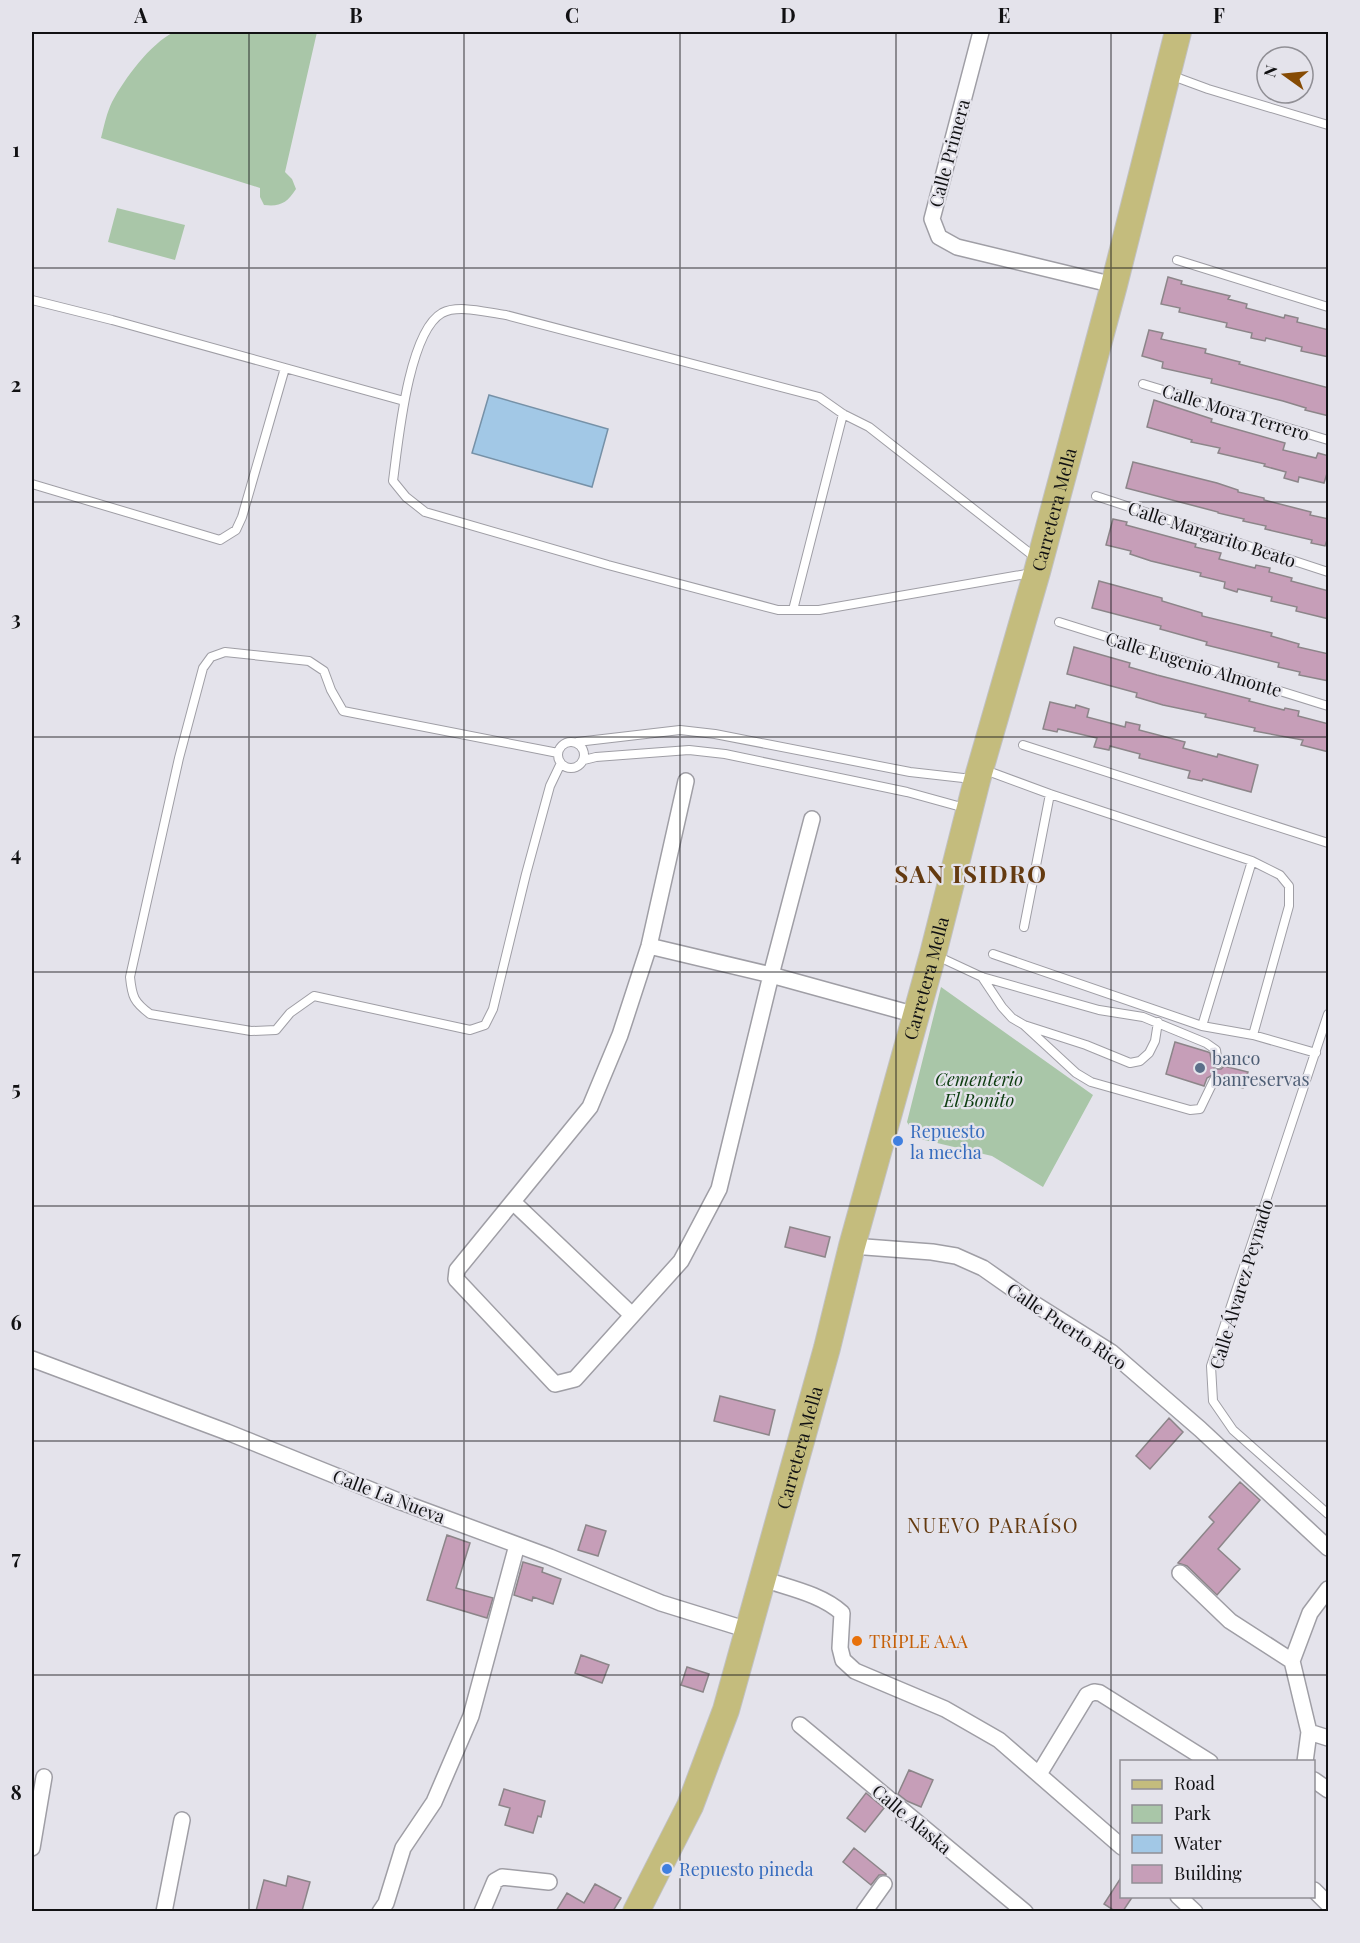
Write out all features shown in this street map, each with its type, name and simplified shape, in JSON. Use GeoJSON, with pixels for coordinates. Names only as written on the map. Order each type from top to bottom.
{"type":"FeatureCollection","features":[{"type":"Feature","properties":{"kind":"main road","name":"Carretera Mella"},"geometry":{"type":"LineString","coordinates":[[636,1911],[690,1806],[726,1710],[827,1348],[852,1246],[933,954],[978,774],[1038,566],[1114,285],[1178,32]]}},
{"type":"Feature","properties":{"kind":"street","name":"Calle Primera"},"geometry":{"type":"LineString","coordinates":[[981,32],[932,219],[939,237],[957,247],[1114,285]]}},
{"type":"Feature","properties":{"kind":"street"},"geometry":{"type":"LineString","coordinates":[[686,781],[649,946],[620,1035],[590,1107],[457,1270],[456,1279],[555,1384],[575,1379],[681,1261],[719,1189],[812,819]]}},
{"type":"Feature","properties":{"kind":"street"},"geometry":{"type":"LineString","coordinates":[[649,946],[771,975],[915,1015]]}},
{"type":"Feature","properties":{"kind":"street"},"geometry":{"type":"LineString","coordinates":[[513,1202],[632,1315]]}},
{"type":"Feature","properties":{"kind":"street","name":"Calle Puerto Rico"},"geometry":{"type":"LineString","coordinates":[[852,1246],[956,1256],[983,1268],[1030,1301],[1111,1352],[1200,1429],[1329,1548]]}},
{"type":"Feature","properties":{"kind":"street","name":"Calle La Nueva"},"geometry":{"type":"LineString","coordinates":[[32,1359],[227,1432],[660,1603],[748,1630]]}},
{"type":"Feature","properties":{"kind":"street"},"geometry":{"type":"LineString","coordinates":[[400,1911],[383,1907],[403,1848],[434,1802],[471,1716],[517,1545]]}},
{"type":"Feature","properties":{"kind":"street"},"geometry":{"type":"LineString","coordinates":[[1180,1572],[1230,1621],[1292,1661]]}},
{"type":"Feature","properties":{"kind":"street"},"geometry":{"type":"LineString","coordinates":[[763,1579],[834,1605],[842,1613],[840,1648],[843,1660],[855,1671],[956,1715],[999,1740],[1120,1845]]}},
{"type":"Feature","properties":{"kind":"street"},"geometry":{"type":"LineString","coordinates":[[1305,1760],[1309,1732],[1292,1661],[1310,1612],[1329,1589]]}},
{"type":"Feature","properties":{"kind":"street"},"geometry":{"type":"LineString","coordinates":[[1039,1774],[1087,1695],[1094,1692],[1100,1693],[1208,1760]]}},
{"type":"Feature","properties":{"kind":"street","name":"Calle Alaska"},"geometry":{"type":"LineString","coordinates":[[800,1725],[1009,1907],[1025,1911]]}},
{"type":"Feature","properties":{"kind":"street"},"geometry":{"type":"LineString","coordinates":[[1309,1732],[1329,1738]]}},
{"type":"Feature","properties":{"kind":"street"},"geometry":{"type":"LineString","coordinates":[[32,1848],[44,1777]]}},
{"type":"Feature","properties":{"kind":"street"},"geometry":{"type":"LineString","coordinates":[[1315,1781],[1329,1790]]}},
{"type":"Feature","properties":{"kind":"street"},"geometry":{"type":"LineString","coordinates":[[164,1911],[182,1820]]}},
{"type":"Feature","properties":{"kind":"street"},"geometry":{"type":"LineString","coordinates":[[482,1911],[495,1881],[502,1877],[549,1882]]}},
{"type":"Feature","properties":{"kind":"street"},"geometry":{"type":"LineString","coordinates":[[864,1911],[884,1884]]}},
{"type":"Feature","properties":{"kind":"street"},"geometry":{"type":"LineString","coordinates":[[1315,1891],[1329,1904]]}},
{"type":"Feature","properties":{"kind":"street"},"geometry":{"type":"LineString","coordinates":[[1180,1898],[1194,1911]]}},
{"type":"Feature","properties":{"kind":"lane"},"geometry":{"type":"LineString","coordinates":[[1167,74],[1208,89],[1329,125]]}},
{"type":"Feature","properties":{"kind":"lane"},"geometry":{"type":"LineString","coordinates":[[1177,260],[1329,307]]}},
{"type":"Feature","properties":{"kind":"lane"},"geometry":{"type":"LineString","coordinates":[[32,300],[404,401]]}},
{"type":"Feature","properties":{"kind":"lane"},"geometry":{"type":"LineString","coordinates":[[459,310],[506,315],[819,397],[843,414],[869,428],[1038,566],[819,610],[778,610],[608,565],[426,512],[406,497],[393,481],[404,401],[424,331],[442,313],[459,310]]}},
{"type":"Feature","properties":{"kind":"lane"},"geometry":{"type":"LineString","coordinates":[[32,484],[220,540],[236,530],[242,517],[285,368]]}},
{"type":"Feature","properties":{"kind":"lane","name":"Calle Mora Terrero"},"geometry":{"type":"LineString","coordinates":[[1143,384],[1329,440]]}},
{"type":"Feature","properties":{"kind":"lane"},"geometry":{"type":"LineString","coordinates":[[793,610],[843,414]]}},
{"type":"Feature","properties":{"kind":"lane","name":"Calle Margarito Beato"},"geometry":{"type":"LineString","coordinates":[[1096,496],[1329,572]]}},
{"type":"Feature","properties":{"kind":"lane","name":"Calle Eugenio Almonte"},"geometry":{"type":"LineString","coordinates":[[1059,622],[1329,706]]}},
{"type":"Feature","properties":{"kind":"lane"},"geometry":{"type":"LineString","coordinates":[[558,753],[343,711],[331,690],[324,671],[309,661],[225,652],[211,657],[203,668],[179,758],[130,977],[132,995],[150,1014],[251,1031],[276,1030],[291,1013],[314,996],[470,1030],[485,1025],[493,1009],[550,786],[561,763]]}},
{"type":"Feature","properties":{"kind":"lane"},"geometry":{"type":"LineString","coordinates":[[969,810],[907,792],[716,753],[689,750],[596,757],[584,760],[573,768],[561,763],[558,753],[563,744],[570,741],[680,730],[715,734],[910,772],[978,774],[1050,794],[1252,861],[1280,875],[1289,886],[1289,906],[1253,1035]]}},
{"type":"Feature","properties":{"kind":"lane"},"geometry":{"type":"LineString","coordinates":[[577,742],[585,753],[584,760]]}},
{"type":"Feature","properties":{"kind":"lane"},"geometry":{"type":"LineString","coordinates":[[1023,745],[1329,843]]}},
{"type":"Feature","properties":{"kind":"lane"},"geometry":{"type":"LineString","coordinates":[[1024,927],[1050,794]]}},
{"type":"Feature","properties":{"kind":"lane"},"geometry":{"type":"LineString","coordinates":[[1202,1026],[1252,861]]}},
{"type":"Feature","properties":{"kind":"lane"},"geometry":{"type":"LineString","coordinates":[[933,954],[982,977],[1099,1010],[1125,1013],[1158,1022],[1216,1050],[1218,1064]]}},
{"type":"Feature","properties":{"kind":"lane"},"geometry":{"type":"LineString","coordinates":[[993,954],[1202,1026],[1253,1035],[1316,1053]]}},
{"type":"Feature","properties":{"kind":"lane"},"geometry":{"type":"LineString","coordinates":[[982,977],[1002,1007],[1012,1018],[1024,1025],[1086,1045],[1130,1063],[1140,1061],[1149,1053],[1155,1041],[1158,1022]]}},
{"type":"Feature","properties":{"kind":"lane","name":"Calle Álvarez Peynado"},"geometry":{"type":"LineString","coordinates":[[1329,1014],[1211,1366],[1213,1401],[1233,1430],[1329,1514]]}},
{"type":"Feature","properties":{"kind":"lane"},"geometry":{"type":"LineString","coordinates":[[1024,1025],[1076,1073],[1091,1082],[1190,1110],[1200,1109],[1214,1080]]}},
{"type":"Feature","properties":{"kind":"green space"},"geometry":{"type":"Polygon","coordinates":[[[174,32],[317,32],[285,172],[292,179],[296,189],[286,201],[279,205],[264,205],[260,197],[260,188],[101,138],[110,106],[117,93],[147,53],[174,32]]]}},
{"type":"Feature","properties":{"kind":"green space"},"geometry":{"type":"Polygon","coordinates":[[[117,208],[185,225],[175,260],[108,242],[117,208]]]}},
{"type":"Feature","properties":{"kind":"green space","name":"Cementerio El Bonito"},"geometry":{"type":"Polygon","coordinates":[[[941,987],[1093,1095],[1043,1187],[992,1156],[916,1138],[907,1122],[941,987]]]}},
{"type":"Feature","properties":{"kind":"water"},"geometry":{"type":"Polygon","coordinates":[[[489,395],[608,429],[592,487],[472,453],[489,395]]]}},
{"type":"Feature","properties":{"kind":"building"},"geometry":{"type":"Polygon","coordinates":[[[1168,277],[1182,281],[1181,284],[1230,296],[1228,299],[1247,304],[1246,308],[1284,318],[1285,315],[1298,318],[1297,322],[1329,330],[1329,357],[1301,351],[1302,347],[1266,338],[1265,341],[1251,338],[1252,333],[1226,327],[1227,323],[1179,312],[1180,308],[1161,304],[1168,277]]]}},
{"type":"Feature","properties":{"kind":"building"},"geometry":{"type":"Polygon","coordinates":[[[1149,330],[1163,333],[1161,339],[1206,349],[1205,353],[1240,362],[1239,364],[1329,388],[1329,416],[1283,401],[1211,383],[1212,379],[1162,368],[1163,362],[1142,356],[1149,330]]]}},
{"type":"Feature","properties":{"kind":"building"},"geometry":{"type":"Polygon","coordinates":[[[1154,400],[1212,419],[1211,422],[1285,443],[1283,450],[1316,458],[1318,453],[1329,456],[1329,467],[1324,483],[1299,477],[1298,482],[1284,478],[1286,472],[1264,466],[1265,464],[1218,453],[1220,448],[1191,442],[1192,440],[1147,427],[1154,400]]]}},
{"type":"Feature","properties":{"kind":"building"},"geometry":{"type":"Polygon","coordinates":[[[1133,462],[1217,483],[1238,490],[1238,492],[1329,519],[1329,534],[1325,546],[1311,543],[1312,540],[1265,529],[1266,526],[1243,521],[1244,519],[1126,488],[1133,462]]]}},
{"type":"Feature","properties":{"kind":"building"},"geometry":{"type":"Polygon","coordinates":[[[1113,519],[1127,522],[1126,525],[1196,544],[1195,547],[1221,553],[1219,559],[1255,568],[1256,565],[1270,568],[1269,572],[1292,578],[1291,581],[1329,591],[1329,619],[1296,611],[1297,607],[1271,601],[1272,597],[1224,588],[1225,582],[1200,576],[1201,573],[1151,561],[1130,554],[1131,551],[1106,545],[1113,519]]]}},
{"type":"Feature","properties":{"kind":"building"},"geometry":{"type":"Polygon","coordinates":[[[1099,581],[1162,598],[1162,601],[1202,613],[1202,616],[1272,633],[1271,636],[1299,644],[1298,647],[1329,654],[1329,681],[1299,675],[1300,672],[1278,667],[1279,663],[1206,645],[1207,642],[1160,629],[1161,626],[1092,608],[1099,581]]]}},
{"type":"Feature","properties":{"kind":"building"},"geometry":{"type":"Polygon","coordinates":[[[1074,647],[1130,663],[1129,667],[1157,675],[1284,710],[1285,708],[1299,711],[1298,716],[1329,724],[1329,752],[1301,745],[1303,740],[1254,731],[1255,728],[1163,705],[1136,697],[1137,693],[1067,674],[1074,647]]]}},
{"type":"Feature","properties":{"kind":"building"},"geometry":{"type":"Polygon","coordinates":[[[1050,702],[1089,709],[1087,717],[1125,727],[1126,722],[1140,725],[1139,730],[1185,742],[1183,748],[1217,757],[1218,754],[1258,765],[1251,792],[1203,779],[1202,781],[1188,778],[1190,771],[1139,758],[1140,754],[1110,746],[1109,750],[1094,747],[1097,738],[1058,729],[1057,732],[1043,729],[1050,702]]]}},
{"type":"Feature","properties":{"kind":"building","name":"banco banreservas"},"geometry":{"type":"Polygon","coordinates":[[[1175,1042],[1210,1053],[1215,1069],[1221,1069],[1224,1066],[1248,1072],[1243,1088],[1220,1081],[1219,1076],[1214,1074],[1207,1078],[1204,1086],[1166,1074],[1175,1042]]]}},
{"type":"Feature","properties":{"kind":"building"},"geometry":{"type":"Polygon","coordinates":[[[790,1227],[830,1237],[825,1257],[785,1247],[790,1227]]]}},
{"type":"Feature","properties":{"kind":"building"},"geometry":{"type":"Polygon","coordinates":[[[720,1396],[775,1410],[769,1435],[714,1421],[720,1396]]]}},
{"type":"Feature","properties":{"kind":"building"},"geometry":{"type":"Polygon","coordinates":[[[1169,1418],[1183,1432],[1150,1469],[1136,1456],[1169,1418]]]}},
{"type":"Feature","properties":{"kind":"building"},"geometry":{"type":"Polygon","coordinates":[[[1240,1482],[1260,1500],[1218,1549],[1240,1569],[1217,1595],[1187,1566],[1178,1563],[1214,1522],[1209,1517],[1240,1482]]]}},
{"type":"Feature","properties":{"kind":"building"},"geometry":{"type":"Polygon","coordinates":[[[586,1525],[606,1531],[598,1556],[578,1550],[586,1525]]]}},
{"type":"Feature","properties":{"kind":"building"},"geometry":{"type":"Polygon","coordinates":[[[447,1535],[470,1543],[456,1588],[493,1598],[487,1618],[427,1600],[447,1535]]]}},
{"type":"Feature","properties":{"kind":"building"},"geometry":{"type":"Polygon","coordinates":[[[523,1562],[543,1568],[542,1572],[561,1579],[553,1604],[533,1597],[532,1601],[514,1595],[523,1562]]]}},
{"type":"Feature","properties":{"kind":"building"},"geometry":{"type":"Polygon","coordinates":[[[581,1655],[609,1665],[602,1683],[575,1673],[581,1655]]]}},
{"type":"Feature","properties":{"kind":"building"},"geometry":{"type":"Polygon","coordinates":[[[687,1667],[709,1674],[703,1692],[681,1685],[687,1667]]]}},
{"type":"Feature","properties":{"kind":"building"},"geometry":{"type":"Polygon","coordinates":[[[909,1770],[933,1780],[921,1807],[898,1794],[909,1770]]]}},
{"type":"Feature","properties":{"kind":"building"},"geometry":{"type":"Polygon","coordinates":[[[504,1789],[545,1801],[541,1817],[538,1816],[533,1833],[505,1825],[510,1808],[499,1805],[504,1789]]]}},
{"type":"Feature","properties":{"kind":"building"},"geometry":{"type":"Polygon","coordinates":[[[866,1793],[884,1808],[865,1832],[847,1818],[866,1793]]]}},
{"type":"Feature","properties":{"kind":"building"},"geometry":{"type":"Polygon","coordinates":[[[854,1848],[886,1875],[879,1875],[871,1885],[843,1862],[854,1848]]]}},
{"type":"Feature","properties":{"kind":"building"},"geometry":{"type":"Polygon","coordinates":[[[288,1876],[310,1882],[302,1911],[256,1911],[264,1880],[286,1886],[288,1876]]]}},
{"type":"Feature","properties":{"kind":"building"},"geometry":{"type":"Polygon","coordinates":[[[1120,1879],[1120,1898],[1132,1898],[1123,1911],[1115,1911],[1104,1904],[1120,1879]]]}},
{"type":"Feature","properties":{"kind":"building"},"geometry":{"type":"Polygon","coordinates":[[[595,1884],[621,1898],[613,1911],[556,1911],[567,1893],[584,1903],[595,1884]]]}},
{"type":"Feature","properties":{"kind":"place","name":"banco banreservas"},"geometry":{"type":"Point","coordinates":[1200,1068]}},
{"type":"Feature","properties":{"kind":"place","name":"Repuesto la mecha"},"geometry":{"type":"Point","coordinates":[898,1141]}},
{"type":"Feature","properties":{"kind":"place","name":"TRIPLE AAA"},"geometry":{"type":"Point","coordinates":[857,1641]}},
{"type":"Feature","properties":{"kind":"place","name":"Repuesto pineda"},"geometry":{"type":"Point","coordinates":[667,1869]}},
{"type":"Feature","properties":{"kind":"district","name":"SAN ISIDRO"},"geometry":{"type":"Point","coordinates":[971,873]}},
{"type":"Feature","properties":{"kind":"district","name":"NUEVO PARAÍSO"},"geometry":{"type":"Point","coordinates":[993,1524]}}]}
